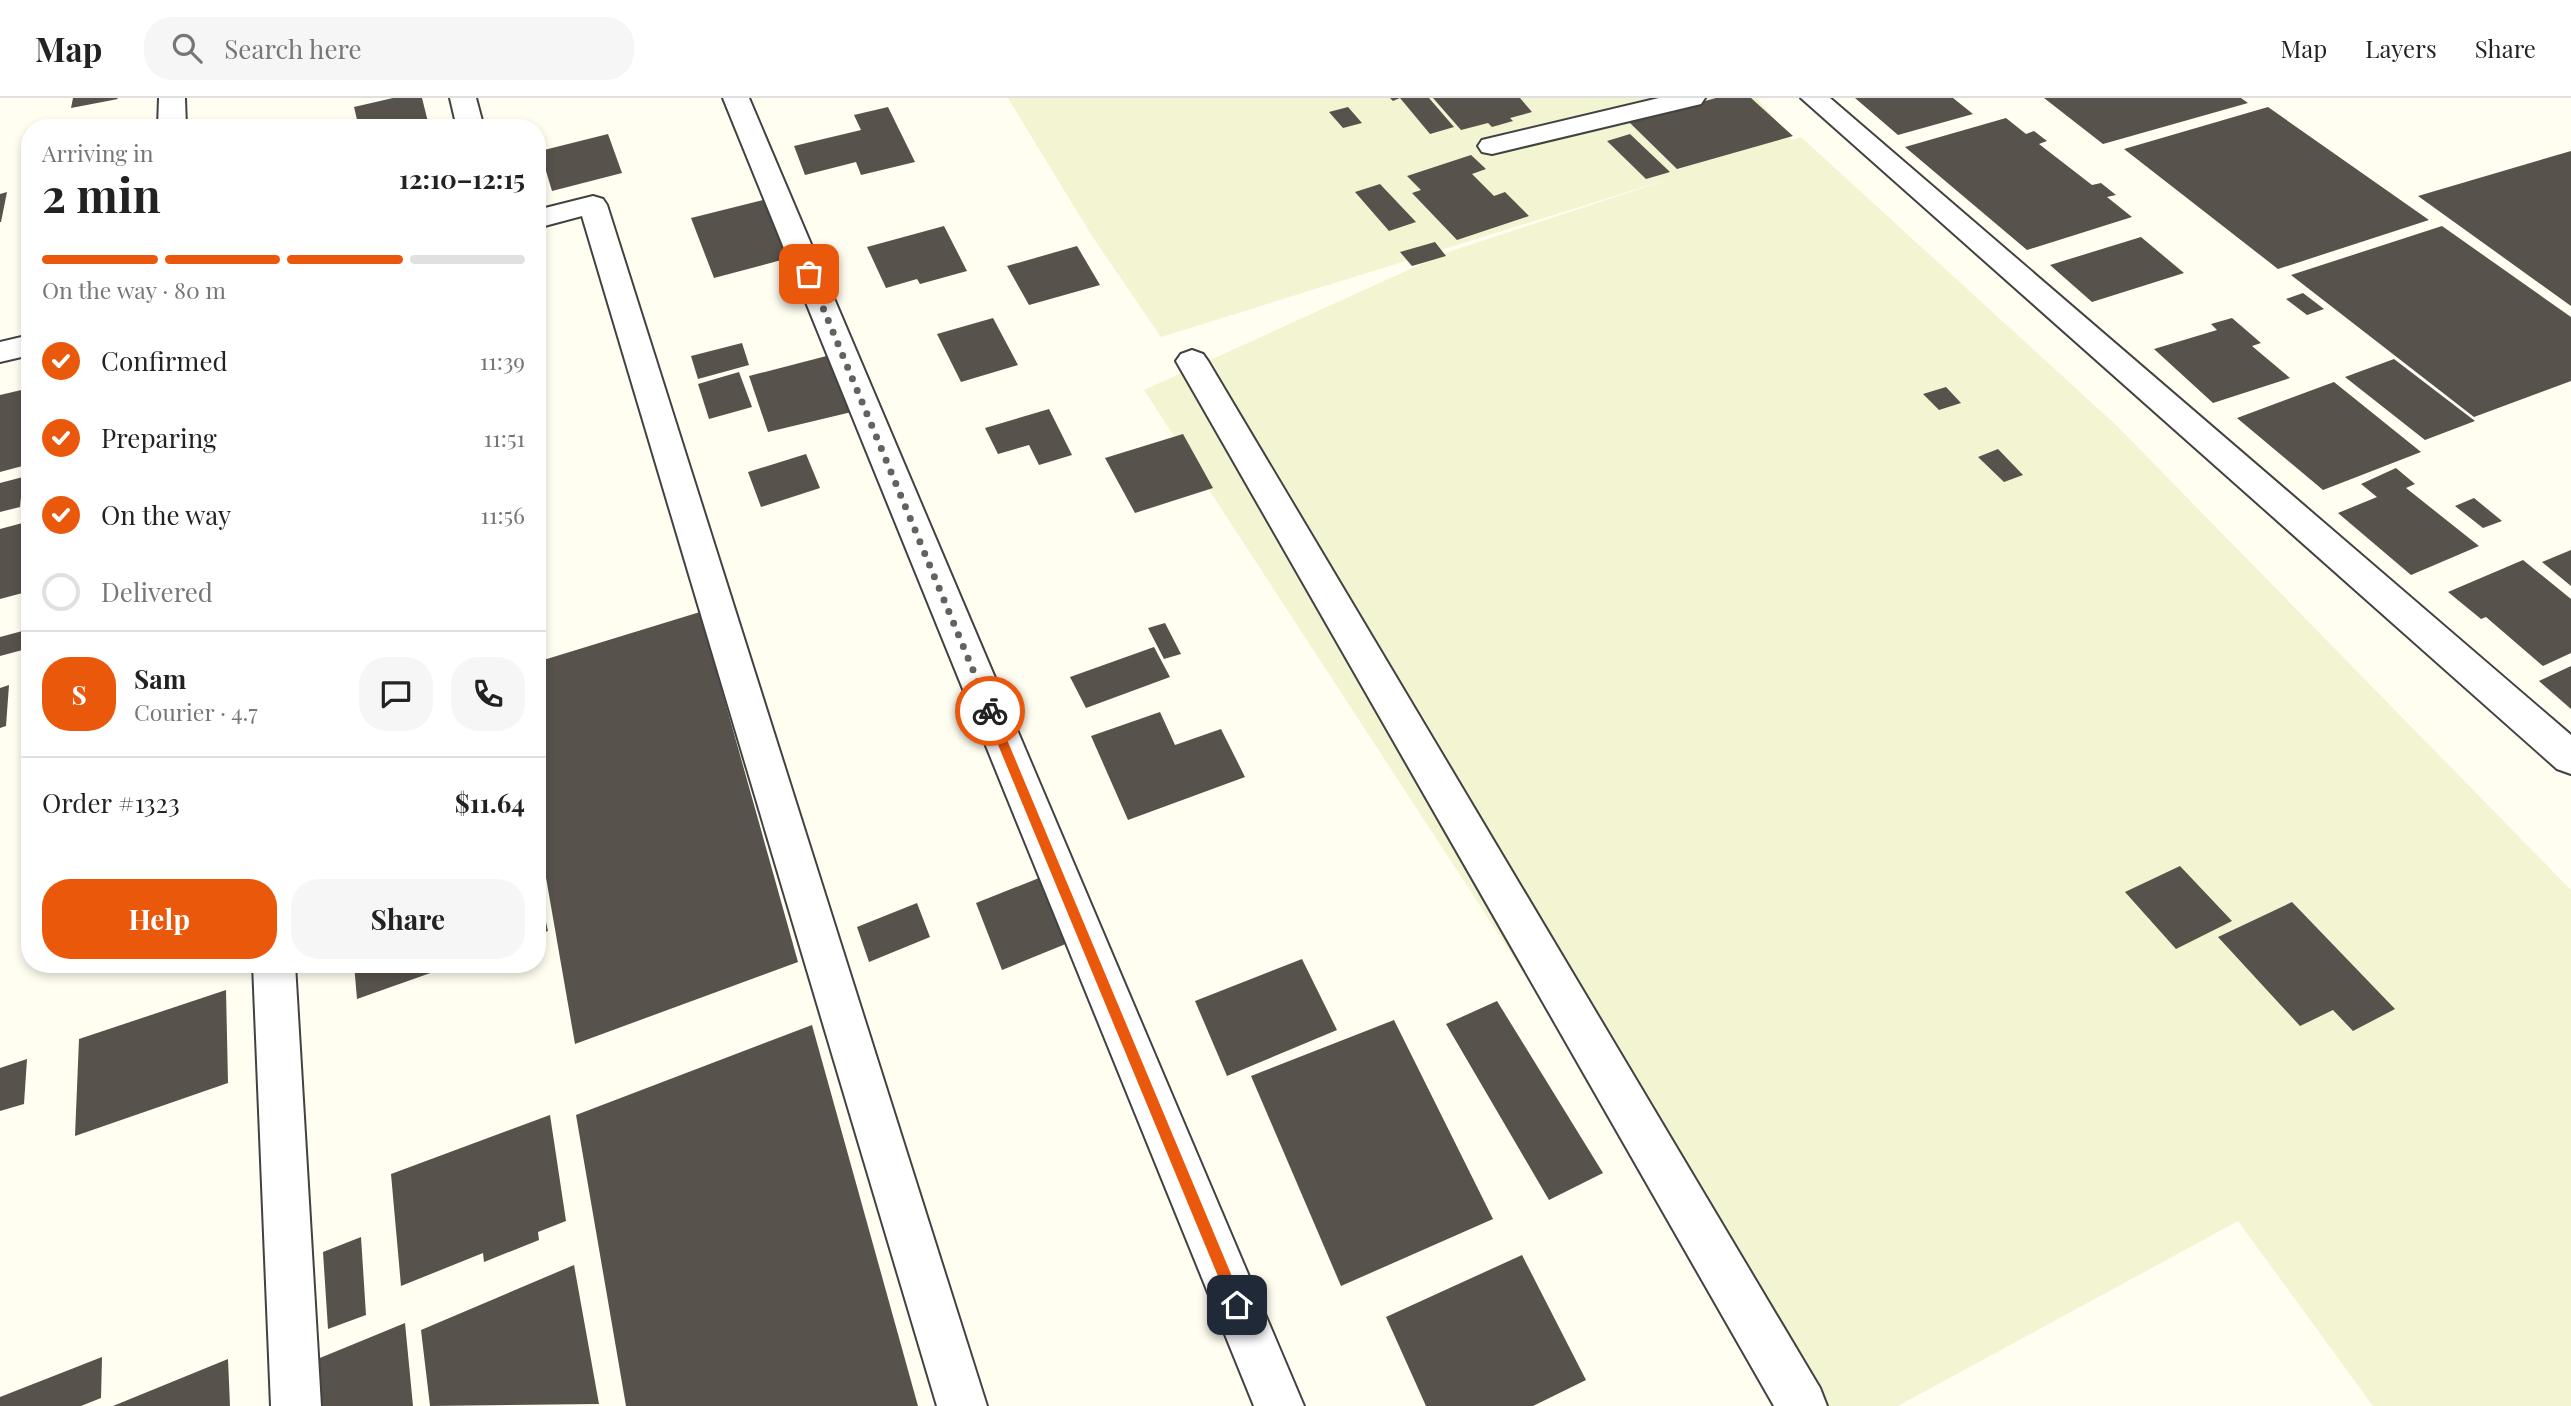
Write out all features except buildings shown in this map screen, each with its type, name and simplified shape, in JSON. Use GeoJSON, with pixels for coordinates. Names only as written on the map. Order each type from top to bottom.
{"type":"FeatureCollection","features":[{"type":"Feature","properties":{"kind":"street"},"geometry":{"type":"LineString","coordinates":[[172,98],[172,119]]}},
{"type":"Feature","properties":{"kind":"street"},"geometry":{"type":"LineString","coordinates":[[463,98],[469,119]]}},
{"type":"Feature","properties":{"kind":"street"},"geometry":{"type":"LineString","coordinates":[[736,98],[1279,1406]]}},
{"type":"Feature","properties":{"kind":"street"},"geometry":{"type":"LineString","coordinates":[[1492,146],[1692,98]]}},
{"type":"Feature","properties":{"kind":"street"},"geometry":{"type":"LineString","coordinates":[[1814,98],[2571,758]]}},
{"type":"Feature","properties":{"kind":"street"},"geometry":{"type":"LineString","coordinates":[[546,217],[593,205],[962,1406]]}},
{"type":"Feature","properties":{"kind":"street"},"geometry":{"type":"LineString","coordinates":[[0,352],[21,347]]}},
{"type":"Feature","properties":{"kind":"street"},"geometry":{"type":"LineString","coordinates":[[1192,361],[1802,1406]]}},
{"type":"Feature","properties":{"kind":"street"},"geometry":{"type":"LineString","coordinates":[[274,973],[296,1406]]}},
{"type":"Feature","properties":{"kind":"green space"},"geometry":{"type":"Polygon","coordinates":[[[1008,98],[1757,98],[1792,140],[1801,137],[2117,426],[2571,890],[2571,1406],[2373,1406],[2238,1221],[1898,1406],[1806,1406],[1144,390],[1448,252],[1682,175],[1161,337],[1092,236],[1008,98]]]}},
{"type":"Feature","properties":{"kind":"way so far"},"geometry":{"type":"LineString","coordinates":[[809,274],[990,711]]}},
{"type":"Feature","properties":{"kind":"route"},"geometry":{"type":"LineString","coordinates":[[990,711],[1237,1305]]}}]}
